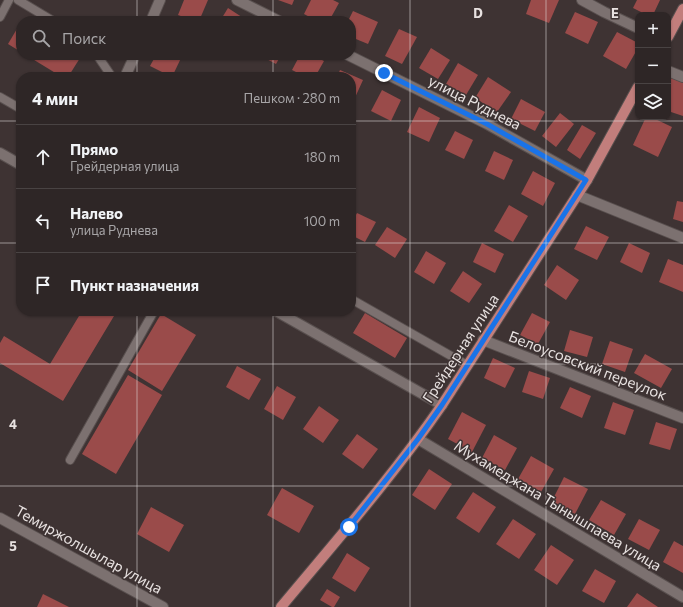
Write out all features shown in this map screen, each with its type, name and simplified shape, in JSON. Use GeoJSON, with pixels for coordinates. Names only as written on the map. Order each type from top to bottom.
{"type":"FeatureCollection","features":[{"type":"Feature","properties":{"kind":"main road"},"geometry":{"type":"LineString","coordinates":[[671,31],[683,9]]}},
{"type":"Feature","properties":{"kind":"main road","name":"Грейдерная улица"},"geometry":{"type":"LineString","coordinates":[[281,607],[349,527],[418,439],[442,405],[577,195],[635,92]]}},
{"type":"Feature","properties":{"kind":"street"},"geometry":{"type":"LineString","coordinates":[[153,16],[160,0]]}},
{"type":"Feature","properties":{"kind":"street"},"geometry":{"type":"LineString","coordinates":[[237,0],[269,16]]}},
{"type":"Feature","properties":{"kind":"street"},"geometry":{"type":"LineString","coordinates":[[582,0],[635,27]]}},
{"type":"Feature","properties":{"kind":"street","name":"улица Руднева"},"geometry":{"type":"LineString","coordinates":[[356,59],[487,124],[586,180]]}},
{"type":"Feature","properties":{"kind":"street"},"geometry":{"type":"LineString","coordinates":[[127,72],[133,60]]}},
{"type":"Feature","properties":{"kind":"street"},"geometry":{"type":"LineString","coordinates":[[671,71],[683,76]]}},
{"type":"Feature","properties":{"kind":"street"},"geometry":{"type":"LineString","coordinates":[[0,153],[16,162]]}},
{"type":"Feature","properties":{"kind":"street"},"geometry":{"type":"LineString","coordinates":[[577,195],[683,238]]}},
{"type":"Feature","properties":{"kind":"street"},"geometry":{"type":"LineString","coordinates":[[285,316],[442,405]]}},
{"type":"Feature","properties":{"kind":"street","name":"Белоусовский переулок"},"geometry":{"type":"LineString","coordinates":[[483,340],[683,418]]}},
{"type":"Feature","properties":{"kind":"street","name":"Мухамеджана Тынышпаева улица"},"geometry":{"type":"LineString","coordinates":[[418,439],[683,597]]}},
{"type":"Feature","properties":{"kind":"street","name":"Темиржолшылар улица"},"geometry":{"type":"LineString","coordinates":[[0,518],[163,607]]}},
{"type":"Feature","properties":{"kind":"lane"},"geometry":{"type":"LineString","coordinates":[[0,17],[9,0]]}},
{"type":"Feature","properties":{"kind":"lane"},"geometry":{"type":"LineString","coordinates":[[18,0],[45,16]]}},
{"type":"Feature","properties":{"kind":"lane"},"geometry":{"type":"LineString","coordinates":[[100,60],[109,72]]}},
{"type":"Feature","properties":{"kind":"lane"},"geometry":{"type":"LineString","coordinates":[[0,97],[16,106]]}},
{"type":"Feature","properties":{"kind":"lane"},"geometry":{"type":"LineString","coordinates":[[356,302],[467,365]]}},
{"type":"Feature","properties":{"kind":"lane"},"geometry":{"type":"LineString","coordinates":[[70,460],[151,316]]}},
{"type":"Feature","properties":{"kind":"building"},"geometry":{"type":"Polygon","coordinates":[[[184,0],[208,0],[201,16],[178,15],[184,0]]]}},
{"type":"Feature","properties":{"kind":"building"},"geometry":{"type":"Polygon","coordinates":[[[278,0],[294,0],[292,5],[278,0]]]}},
{"type":"Feature","properties":{"kind":"building"},"geometry":{"type":"Polygon","coordinates":[[[311,0],[333,0],[339,3],[332,16],[308,16],[304,14],[311,0]]]}},
{"type":"Feature","properties":{"kind":"building"},"geometry":{"type":"Polygon","coordinates":[[[531,0],[559,0],[549,23],[526,14],[531,0]]]}},
{"type":"Feature","properties":{"kind":"building"},"geometry":{"type":"Polygon","coordinates":[[[637,0],[660,0],[654,12],[641,12],[633,8],[637,0]]]}},
{"type":"Feature","properties":{"kind":"building"},"geometry":{"type":"Polygon","coordinates":[[[228,8],[240,16],[223,16],[228,8]]]}},
{"type":"Feature","properties":{"kind":"building"},"geometry":{"type":"Polygon","coordinates":[[[353,11],[378,22],[368,44],[356,39],[356,16],[350,16],[353,11]]]}},
{"type":"Feature","properties":{"kind":"building"},"geometry":{"type":"Polygon","coordinates":[[[575,12],[598,22],[588,44],[565,33],[575,12]]]}},
{"type":"Feature","properties":{"kind":"building"},"geometry":{"type":"Polygon","coordinates":[[[399,29],[417,37],[402,64],[385,56],[399,29]]]}},
{"type":"Feature","properties":{"kind":"building"},"geometry":{"type":"Polygon","coordinates":[[[16,30],[16,49],[8,44],[16,30]]]}},
{"type":"Feature","properties":{"kind":"building"},"geometry":{"type":"Polygon","coordinates":[[[617,32],[635,41],[635,53],[626,69],[603,56],[617,32]]]}},
{"type":"Feature","properties":{"kind":"building"},"geometry":{"type":"Polygon","coordinates":[[[431,48],[450,60],[438,79],[419,68],[431,48]]]}},
{"type":"Feature","properties":{"kind":"building"},"geometry":{"type":"Polygon","coordinates":[[[34,60],[79,60],[71,72],[54,72],[34,60]]]}},
{"type":"Feature","properties":{"kind":"building"},"geometry":{"type":"Polygon","coordinates":[[[153,60],[180,60],[174,72],[162,72],[150,66],[153,60]]]}},
{"type":"Feature","properties":{"kind":"building"},"geometry":{"type":"Polygon","coordinates":[[[268,60],[278,60],[276,64],[268,60]]]}},
{"type":"Feature","properties":{"kind":"building"},"geometry":{"type":"Polygon","coordinates":[[[297,60],[324,61],[318,72],[296,72],[292,70],[297,60]]]}},
{"type":"Feature","properties":{"kind":"building"},"geometry":{"type":"Polygon","coordinates":[[[458,63],[478,75],[466,95],[446,84],[458,63]]]}},
{"type":"Feature","properties":{"kind":"building"},"geometry":{"type":"Polygon","coordinates":[[[356,77],[363,80],[356,95],[356,77]]]}},
{"type":"Feature","properties":{"kind":"building"},"geometry":{"type":"Polygon","coordinates":[[[488,77],[511,92],[497,112],[475,98],[488,77]]]}},
{"type":"Feature","properties":{"kind":"building"},"geometry":{"type":"Polygon","coordinates":[[[671,78],[683,83],[683,116],[671,112],[671,78]]]}},
{"type":"Feature","properties":{"kind":"building"},"geometry":{"type":"Polygon","coordinates":[[[382,90],[401,100],[391,121],[371,111],[382,90]]]}},
{"type":"Feature","properties":{"kind":"building"},"geometry":{"type":"Polygon","coordinates":[[[521,99],[545,112],[535,131],[511,119],[521,99]]]}},
{"type":"Feature","properties":{"kind":"building"},"geometry":{"type":"Polygon","coordinates":[[[419,107],[440,118],[429,142],[407,132],[419,107]]]}},
{"type":"Feature","properties":{"kind":"building"},"geometry":{"type":"Polygon","coordinates":[[[560,113],[574,124],[556,147],[542,136],[560,113]]]}},
{"type":"Feature","properties":{"kind":"building"},"geometry":{"type":"Polygon","coordinates":[[[645,120],[657,120],[672,127],[658,157],[633,145],[645,120]]]}},
{"type":"Feature","properties":{"kind":"building"},"geometry":{"type":"Polygon","coordinates":[[[582,125],[596,133],[580,159],[567,150],[582,125]]]}},
{"type":"Feature","properties":{"kind":"building"},"geometry":{"type":"Polygon","coordinates":[[[455,131],[473,140],[464,159],[445,150],[455,131]]]}},
{"type":"Feature","properties":{"kind":"building"},"geometry":{"type":"Polygon","coordinates":[[[494,151],[513,160],[504,180],[485,171],[494,151]]]}},
{"type":"Feature","properties":{"kind":"building"},"geometry":{"type":"Polygon","coordinates":[[[533,171],[555,183],[543,206],[521,194],[533,171]]]}},
{"type":"Feature","properties":{"kind":"building"},"geometry":{"type":"Polygon","coordinates":[[[677,201],[683,202],[683,222],[673,219],[677,201]]]}},
{"type":"Feature","properties":{"kind":"building"},"geometry":{"type":"Polygon","coordinates":[[[509,205],[528,216],[513,242],[494,231],[509,205]]]}},
{"type":"Feature","properties":{"kind":"building"},"geometry":{"type":"Polygon","coordinates":[[[357,213],[376,222],[365,242],[356,238],[357,213]]]}},
{"type":"Feature","properties":{"kind":"building"},"geometry":{"type":"Polygon","coordinates":[[[586,226],[609,237],[597,260],[574,249],[586,226]]]}},
{"type":"Feature","properties":{"kind":"building"},"geometry":{"type":"Polygon","coordinates":[[[387,227],[407,239],[395,258],[375,245],[387,227]]]}},
{"type":"Feature","properties":{"kind":"building"},"geometry":{"type":"Polygon","coordinates":[[[482,243],[504,254],[495,273],[473,262],[482,243]]]}},
{"type":"Feature","properties":{"kind":"building"},"geometry":{"type":"Polygon","coordinates":[[[629,243],[650,253],[642,273],[620,262],[629,243]]]}},
{"type":"Feature","properties":{"kind":"building"},"geometry":{"type":"Polygon","coordinates":[[[426,251],[446,263],[434,284],[414,272],[426,251]]]}},
{"type":"Feature","properties":{"kind":"building"},"geometry":{"type":"Polygon","coordinates":[[[668,259],[683,265],[683,292],[659,282],[668,259]]]}},
{"type":"Feature","properties":{"kind":"building"},"geometry":{"type":"Polygon","coordinates":[[[557,265],[579,280],[566,300],[544,285],[557,265]]]}},
{"type":"Feature","properties":{"kind":"building"},"geometry":{"type":"Polygon","coordinates":[[[463,271],[482,284],[469,303],[450,291],[463,271]]]}},
{"type":"Feature","properties":{"kind":"building"},"geometry":{"type":"Polygon","coordinates":[[[365,313],[407,338],[395,358],[353,333],[365,313]]]}},
{"type":"Feature","properties":{"kind":"building"},"geometry":{"type":"Polygon","coordinates":[[[532,313],[550,322],[538,344],[520,335],[532,313]]]}},
{"type":"Feature","properties":{"kind":"building"},"geometry":{"type":"Polygon","coordinates":[[[79,316],[114,316],[63,401],[0,363],[0,343],[4,336],[50,364],[79,316]]]}},
{"type":"Feature","properties":{"kind":"building"},"geometry":{"type":"Polygon","coordinates":[[[160,316],[164,316],[196,335],[162,391],[128,370],[160,316]]]}},
{"type":"Feature","properties":{"kind":"building"},"geometry":{"type":"Polygon","coordinates":[[[570,330],[593,337],[587,357],[564,351],[570,330]]]}},
{"type":"Feature","properties":{"kind":"building"},"geometry":{"type":"Polygon","coordinates":[[[610,341],[633,349],[625,372],[602,364],[610,341]]]}},
{"type":"Feature","properties":{"kind":"building"},"geometry":{"type":"Polygon","coordinates":[[[645,354],[672,369],[661,388],[634,373],[645,354]]]}},
{"type":"Feature","properties":{"kind":"building"},"geometry":{"type":"Polygon","coordinates":[[[493,358],[515,368],[505,388],[484,378],[493,358]]]}},
{"type":"Feature","properties":{"kind":"building"},"geometry":{"type":"Polygon","coordinates":[[[237,366],[261,379],[249,400],[226,387],[237,366]]]}},
{"type":"Feature","properties":{"kind":"building"},"geometry":{"type":"Polygon","coordinates":[[[529,371],[550,378],[543,399],[522,392],[529,371]]]}},
{"type":"Feature","properties":{"kind":"building"},"geometry":{"type":"Polygon","coordinates":[[[128,375],[162,395],[116,474],[82,454],[128,375]]]}},
{"type":"Feature","properties":{"kind":"building"},"geometry":{"type":"Polygon","coordinates":[[[277,386],[296,397],[283,420],[264,409],[277,386]]]}},
{"type":"Feature","properties":{"kind":"building"},"geometry":{"type":"Polygon","coordinates":[[[570,387],[591,396],[582,418],[560,408],[570,387]]]}},
{"type":"Feature","properties":{"kind":"building"},"geometry":{"type":"Polygon","coordinates":[[[613,402],[634,410],[625,435],[604,428],[613,402]]]}},
{"type":"Feature","properties":{"kind":"building"},"geometry":{"type":"Polygon","coordinates":[[[319,406],[339,420],[323,443],[303,429],[319,406]]]}},
{"type":"Feature","properties":{"kind":"building"},"geometry":{"type":"Polygon","coordinates":[[[462,412],[486,425],[472,452],[448,439],[462,412]]]}},
{"type":"Feature","properties":{"kind":"building"},"geometry":{"type":"Polygon","coordinates":[[[656,422],[677,429],[670,450],[649,444],[656,422]]]}},
{"type":"Feature","properties":{"kind":"building"},"geometry":{"type":"Polygon","coordinates":[[[357,434],[378,449],[363,469],[342,454],[357,434]]]}},
{"type":"Feature","properties":{"kind":"building"},"geometry":{"type":"Polygon","coordinates":[[[494,435],[517,448],[505,470],[482,458],[494,435]]]}},
{"type":"Feature","properties":{"kind":"building"},"geometry":{"type":"Polygon","coordinates":[[[531,456],[554,469],[541,492],[518,479],[531,456]]]}},
{"type":"Feature","properties":{"kind":"building"},"geometry":{"type":"Polygon","coordinates":[[[429,469],[452,484],[435,510],[412,495],[429,469]]]}},
{"type":"Feature","properties":{"kind":"building"},"geometry":{"type":"Polygon","coordinates":[[[564,477],[588,489],[575,514],[552,501],[564,477]]]}},
{"type":"Feature","properties":{"kind":"building"},"geometry":{"type":"Polygon","coordinates":[[[282,488],[314,506],[299,533],[267,515],[282,488]]]}},
{"type":"Feature","properties":{"kind":"building"},"geometry":{"type":"Polygon","coordinates":[[[473,492],[496,507],[479,533],[456,518],[473,492]]]}},
{"type":"Feature","properties":{"kind":"building"},"geometry":{"type":"Polygon","coordinates":[[[601,500],[626,514],[614,535],[589,520],[601,500]]]}},
{"type":"Feature","properties":{"kind":"building"},"geometry":{"type":"Polygon","coordinates":[[[151,507],[184,525],[169,552],[137,534],[151,507]]]}},
{"type":"Feature","properties":{"kind":"building"},"geometry":{"type":"Polygon","coordinates":[[[513,519],[536,534],[519,559],[496,544],[513,519]]]}},
{"type":"Feature","properties":{"kind":"building"},"geometry":{"type":"Polygon","coordinates":[[[639,519],[660,530],[649,550],[628,539],[639,519]]]}},
{"type":"Feature","properties":{"kind":"building"},"geometry":{"type":"Polygon","coordinates":[[[674,541],[683,546],[683,573],[663,562],[674,541]]]}},
{"type":"Feature","properties":{"kind":"building"},"geometry":{"type":"Polygon","coordinates":[[[551,545],[574,560],[557,585],[534,570],[551,545]]]}},
{"type":"Feature","properties":{"kind":"building"},"geometry":{"type":"Polygon","coordinates":[[[347,553],[370,568],[355,592],[332,578],[347,553]]]}},
{"type":"Feature","properties":{"kind":"building"},"geometry":{"type":"Polygon","coordinates":[[[595,569],[616,581],[604,603],[582,591],[595,569]]]}},
{"type":"Feature","properties":{"kind":"building"},"geometry":{"type":"Polygon","coordinates":[[[327,589],[340,597],[334,607],[320,600],[327,589]]]}},
{"type":"Feature","properties":{"kind":"building"},"geometry":{"type":"Polygon","coordinates":[[[637,593],[658,607],[627,607],[637,593]]]}},
{"type":"Feature","properties":{"kind":"building"},"geometry":{"type":"Polygon","coordinates":[[[43,594],[69,607],[37,607],[43,594]]]}},
{"type":"Feature","properties":{"kind":"route"},"geometry":{"type":"LineString","coordinates":[[349,527],[418,439],[442,405],[586,180],[487,124],[384,73]]}}]}
